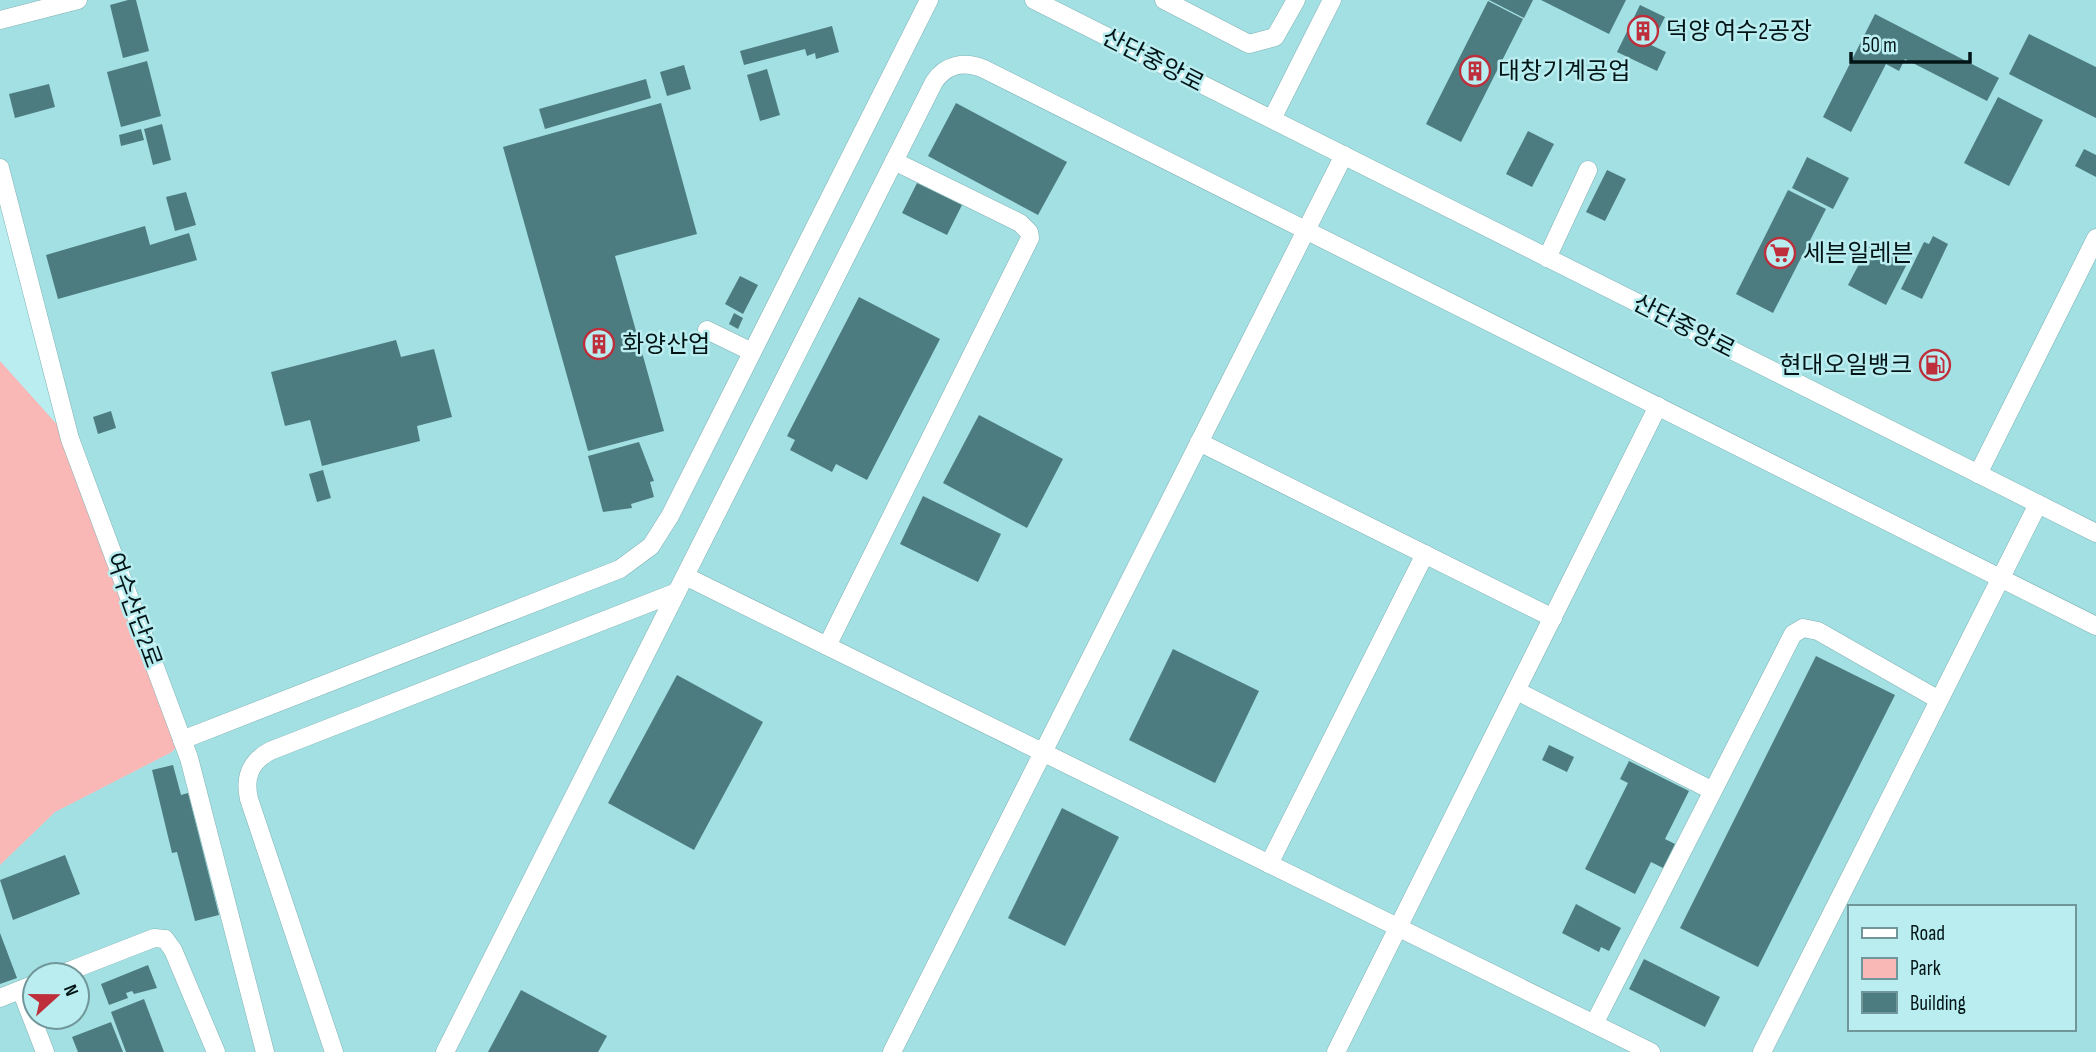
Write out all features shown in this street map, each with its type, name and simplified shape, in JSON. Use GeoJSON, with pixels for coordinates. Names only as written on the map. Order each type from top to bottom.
{"type":"FeatureCollection","features":[{"type":"Feature","properties":{"kind":"street"},"geometry":{"type":"LineString","coordinates":[[0,20],[78,0]]}},
{"type":"Feature","properties":{"kind":"street"},"geometry":{"type":"LineString","coordinates":[[182,740],[632,562],[651,546],[670,516],[929,0]]}},
{"type":"Feature","properties":{"kind":"street","name":"산단중앙로"},"geometry":{"type":"LineString","coordinates":[[1034,0],[2096,533]]}},
{"type":"Feature","properties":{"kind":"street"},"geometry":{"type":"LineString","coordinates":[[1164,0],[1249,44],[1275,37],[1296,0]]}},
{"type":"Feature","properties":{"kind":"street"},"geometry":{"type":"LineString","coordinates":[[1272,119],[1332,0]]}},
{"type":"Feature","properties":{"kind":"street"},"geometry":{"type":"LineString","coordinates":[[445,1052],[894,160],[940,73],[957,65],[971,65],[2096,626]]}},
{"type":"Feature","properties":{"kind":"street"},"geometry":{"type":"LineString","coordinates":[[892,1052],[1344,155]]}},
{"type":"Feature","properties":{"kind":"street"},"geometry":{"type":"LineString","coordinates":[[828,646],[1030,238],[1029,232],[1020,223],[894,160]]}},
{"type":"Feature","properties":{"kind":"street","name":"여수산단2로"},"geometry":{"type":"LineString","coordinates":[[0,168],[70,439],[182,740],[265,1052]]}},
{"type":"Feature","properties":{"kind":"street"},"geometry":{"type":"LineString","coordinates":[[1547,258],[1588,170]]}},
{"type":"Feature","properties":{"kind":"street"},"geometry":{"type":"LineString","coordinates":[[1979,474],[2096,238]]}},
{"type":"Feature","properties":{"kind":"street"},"geometry":{"type":"LineString","coordinates":[[707,330],[752,352]]}},
{"type":"Feature","properties":{"kind":"street"},"geometry":{"type":"LineString","coordinates":[[1336,1052],[1658,406]]}},
{"type":"Feature","properties":{"kind":"street"},"geometry":{"type":"LineString","coordinates":[[1199,442],[1553,618]]}},
{"type":"Feature","properties":{"kind":"street"},"geometry":{"type":"LineString","coordinates":[[1762,1052],[2038,504]]}},
{"type":"Feature","properties":{"kind":"street"},"geometry":{"type":"LineString","coordinates":[[1269,864],[1425,554]]}},
{"type":"Feature","properties":{"kind":"street"},"geometry":{"type":"LineString","coordinates":[[334,1052],[249,799],[246,783],[252,765],[270,751],[681,584],[828,646],[1651,1052]]}},
{"type":"Feature","properties":{"kind":"street"},"geometry":{"type":"LineString","coordinates":[[1594,1024],[1784,644],[1798,630],[1818,631],[1939,700]]}},
{"type":"Feature","properties":{"kind":"street"},"geometry":{"type":"LineString","coordinates":[[1517,691],[1711,790]]}},
{"type":"Feature","properties":{"kind":"street"},"geometry":{"type":"LineString","coordinates":[[91,963],[154,938],[164,939],[173,950],[216,1052]]}},
{"type":"Feature","properties":{"kind":"street"},"geometry":{"type":"LineString","coordinates":[[0,998],[21,990]]}},
{"type":"Feature","properties":{"kind":"street"},"geometry":{"type":"LineString","coordinates":[[40,1031],[46,1052]]}},
{"type":"Feature","properties":{"kind":"shaded area"},"geometry":{"type":"Polygon","coordinates":[[[0,0],[2096,0],[2096,1052],[0,1052],[0,865],[55,812],[172,752],[182,740],[70,439],[0,168],[0,0]]]}},
{"type":"Feature","properties":{"kind":"green space"},"geometry":{"type":"Polygon","coordinates":[[[0,361],[70,439],[182,740],[172,752],[55,812],[0,865],[0,361]]]}},
{"type":"Feature","properties":{"kind":"building"},"geometry":{"type":"Polygon","coordinates":[[[136,0],[149,51],[123,58],[110,5],[136,0]]]}},
{"type":"Feature","properties":{"kind":"building"},"geometry":{"type":"Polygon","coordinates":[[[1489,0],[1533,0],[1524,18],[1489,0]]]}},
{"type":"Feature","properties":{"kind":"building"},"geometry":{"type":"Polygon","coordinates":[[[1541,0],[1626,0],[1609,34],[1541,0]]]}},
{"type":"Feature","properties":{"kind":"building","name":"대창기계공업"},"geometry":{"type":"Polygon","coordinates":[[[1488,1],[1523,19],[1461,142],[1426,124],[1488,1]]]}},
{"type":"Feature","properties":{"kind":"building","name":"덕양 여수2공장"},"geometry":{"type":"Polygon","coordinates":[[[1640,5],[1665,17],[1651,45],[1666,52],[1657,71],[1617,52],[1640,5]]]}},
{"type":"Feature","properties":{"kind":"building"},"geometry":{"type":"Polygon","coordinates":[[[1875,14],[1999,78],[1987,101],[1905,59],[1899,71],[1886,64],[1851,132],[1823,117],[1875,14]]]}},
{"type":"Feature","properties":{"kind":"building"},"geometry":{"type":"Polygon","coordinates":[[[832,26],[839,52],[816,59],[815,53],[807,56],[805,49],[744,65],[740,51],[832,26]]]}},
{"type":"Feature","properties":{"kind":"building"},"geometry":{"type":"Polygon","coordinates":[[[2029,34],[2096,67],[2096,118],[2009,74],[2029,34]]]}},
{"type":"Feature","properties":{"kind":"building"},"geometry":{"type":"Polygon","coordinates":[[[147,61],[161,116],[121,127],[107,72],[147,61]]]}},
{"type":"Feature","properties":{"kind":"building"},"geometry":{"type":"Polygon","coordinates":[[[684,65],[691,89],[667,96],[660,72],[684,65]]]}},
{"type":"Feature","properties":{"kind":"building"},"geometry":{"type":"Polygon","coordinates":[[[767,69],[780,115],[760,121],[747,75],[767,69]]]}},
{"type":"Feature","properties":{"kind":"building"},"geometry":{"type":"Polygon","coordinates":[[[646,79],[651,98],[545,129],[539,109],[646,79]]]}},
{"type":"Feature","properties":{"kind":"building"},"geometry":{"type":"Polygon","coordinates":[[[49,84],[55,107],[15,118],[9,94],[49,84]]]}},
{"type":"Feature","properties":{"kind":"building"},"geometry":{"type":"Polygon","coordinates":[[[1998,97],[2043,120],[2009,186],[1964,163],[1998,97]]]}},
{"type":"Feature","properties":{"kind":"building","name":"화양산업"},"geometry":{"type":"Polygon","coordinates":[[[661,103],[697,234],[615,256],[664,431],[588,451],[503,147],[661,103]]]}},
{"type":"Feature","properties":{"kind":"building"},"geometry":{"type":"Polygon","coordinates":[[[956,103],[1067,162],[1038,215],[928,156],[956,103]]]}},
{"type":"Feature","properties":{"kind":"building"},"geometry":{"type":"Polygon","coordinates":[[[162,124],[171,160],[153,165],[144,129],[162,124]]]}},
{"type":"Feature","properties":{"kind":"building"},"geometry":{"type":"Polygon","coordinates":[[[141,129],[144,140],[121,146],[119,135],[141,129]]]}},
{"type":"Feature","properties":{"kind":"building"},"geometry":{"type":"Polygon","coordinates":[[[1528,131],[1554,144],[1532,187],[1506,174],[1528,131]]]}},
{"type":"Feature","properties":{"kind":"building"},"geometry":{"type":"Polygon","coordinates":[[[2084,149],[2096,155],[2096,177],[2075,166],[2084,149]]]}},
{"type":"Feature","properties":{"kind":"building"},"geometry":{"type":"Polygon","coordinates":[[[1807,157],[1849,178],[1833,209],[1792,188],[1807,157]]]}},
{"type":"Feature","properties":{"kind":"building"},"geometry":{"type":"Polygon","coordinates":[[[1607,170],[1626,179],[1605,221],[1586,212],[1607,170]]]}},
{"type":"Feature","properties":{"kind":"building"},"geometry":{"type":"Polygon","coordinates":[[[917,183],[962,205],[947,235],[902,213],[917,183]]]}},
{"type":"Feature","properties":{"kind":"building"},"geometry":{"type":"Polygon","coordinates":[[[1788,190],[1826,209],[1773,313],[1736,294],[1788,190]]]}},
{"type":"Feature","properties":{"kind":"building"},"geometry":{"type":"Polygon","coordinates":[[[186,192],[196,225],[175,231],[166,197],[186,192]]]}},
{"type":"Feature","properties":{"kind":"building"},"geometry":{"type":"Polygon","coordinates":[[[145,226],[150,245],[189,233],[197,260],[58,299],[46,255],[145,226]]]}},
{"type":"Feature","properties":{"kind":"building"},"geometry":{"type":"Polygon","coordinates":[[[1933,236],[1948,244],[1922,299],[1901,289],[1924,242],[1929,244],[1933,236]]]}},
{"type":"Feature","properties":{"kind":"building"},"geometry":{"type":"Polygon","coordinates":[[[1869,245],[1907,264],[1886,305],[1848,285],[1869,245]]]}},
{"type":"Feature","properties":{"kind":"building"},"geometry":{"type":"Polygon","coordinates":[[[740,276],[758,285],[743,314],[725,304],[740,276]]]}},
{"type":"Feature","properties":{"kind":"building"},"geometry":{"type":"Polygon","coordinates":[[[859,297],[940,339],[867,480],[836,464],[832,472],[790,450],[795,440],[787,436],[859,297]]]}},
{"type":"Feature","properties":{"kind":"building"},"geometry":{"type":"Polygon","coordinates":[[[734,313],[743,318],[738,329],[729,324],[734,313]]]}},
{"type":"Feature","properties":{"kind":"building"},"geometry":{"type":"Polygon","coordinates":[[[396,340],[401,357],[434,349],[452,417],[417,426],[420,441],[322,466],[310,420],[285,426],[271,372],[396,340]]]}},
{"type":"Feature","properties":{"kind":"building"},"geometry":{"type":"Polygon","coordinates":[[[111,411],[116,428],[98,434],[93,417],[111,411]]]}},
{"type":"Feature","properties":{"kind":"building"},"geometry":{"type":"Polygon","coordinates":[[[979,415],[1063,459],[1027,528],[943,483],[979,415]]]}},
{"type":"Feature","properties":{"kind":"building"},"geometry":{"type":"Polygon","coordinates":[[[639,442],[654,481],[650,482],[654,497],[631,504],[632,508],[603,512],[588,456],[639,442]]]}},
{"type":"Feature","properties":{"kind":"building"},"geometry":{"type":"Polygon","coordinates":[[[323,470],[331,498],[317,502],[309,474],[323,470]]]}},
{"type":"Feature","properties":{"kind":"building"},"geometry":{"type":"Polygon","coordinates":[[[923,496],[1001,534],[978,582],[900,544],[923,496]]]}},
{"type":"Feature","properties":{"kind":"building"},"geometry":{"type":"Polygon","coordinates":[[[1173,649],[1259,691],[1215,783],[1129,740],[1173,649]]]}},
{"type":"Feature","properties":{"kind":"building"},"geometry":{"type":"Polygon","coordinates":[[[1816,656],[1895,695],[1758,967],[1680,928],[1816,656]]]}},
{"type":"Feature","properties":{"kind":"building"},"geometry":{"type":"Polygon","coordinates":[[[677,675],[763,722],[694,850],[608,803],[677,675]]]}},
{"type":"Feature","properties":{"kind":"building"},"geometry":{"type":"Polygon","coordinates":[[[1549,745],[1574,757],[1567,772],[1542,760],[1549,745]]]}},
{"type":"Feature","properties":{"kind":"building"},"geometry":{"type":"Polygon","coordinates":[[[1629,761],[1689,791],[1665,839],[1675,844],[1663,868],[1651,862],[1635,894],[1585,869],[1628,783],[1620,779],[1629,761]]]}},
{"type":"Feature","properties":{"kind":"building"},"geometry":{"type":"Polygon","coordinates":[[[173,765],[181,795],[188,793],[219,915],[195,921],[177,852],[172,853],[152,770],[173,765]]]}},
{"type":"Feature","properties":{"kind":"building"},"geometry":{"type":"Polygon","coordinates":[[[1062,808],[1119,837],[1065,946],[1008,918],[1062,808]]]}},
{"type":"Feature","properties":{"kind":"building"},"geometry":{"type":"Polygon","coordinates":[[[65,855],[80,894],[13,920],[0,880],[65,855]]]}},
{"type":"Feature","properties":{"kind":"building"},"geometry":{"type":"Polygon","coordinates":[[[1576,904],[1621,928],[1609,951],[1601,947],[1599,952],[1562,933],[1576,904]]]}},
{"type":"Feature","properties":{"kind":"building"},"geometry":{"type":"Polygon","coordinates":[[[0,933],[17,978],[0,984],[0,933]]]}},
{"type":"Feature","properties":{"kind":"building"},"geometry":{"type":"Polygon","coordinates":[[[1644,959],[1720,997],[1705,1027],[1629,989],[1644,959]]]}},
{"type":"Feature","properties":{"kind":"building"},"geometry":{"type":"Polygon","coordinates":[[[148,965],[157,988],[134,994],[132,991],[126,993],[128,998],[109,1005],[101,984],[148,965]]]}},
{"type":"Feature","properties":{"kind":"building"},"geometry":{"type":"Polygon","coordinates":[[[521,990],[607,1036],[598,1052],[488,1052],[521,990]]]}},
{"type":"Feature","properties":{"kind":"building"},"geometry":{"type":"Polygon","coordinates":[[[144,999],[164,1052],[126,1052],[111,1012],[144,999]]]}},
{"type":"Feature","properties":{"kind":"building"},"geometry":{"type":"Polygon","coordinates":[[[111,1022],[123,1052],[78,1052],[72,1037],[111,1022]]]}},
{"type":"Feature","properties":{"kind":"place","name":"덕양 여수2공장"},"geometry":{"type":"Point","coordinates":[1643,31]}},
{"type":"Feature","properties":{"kind":"place","name":"대창기계공업"},"geometry":{"type":"Point","coordinates":[1475,71]}},
{"type":"Feature","properties":{"kind":"place","name":"세븐일레븐"},"geometry":{"type":"Point","coordinates":[1780,253]}},
{"type":"Feature","properties":{"kind":"place","name":"화양산업"},"geometry":{"type":"Point","coordinates":[599,344]}},
{"type":"Feature","properties":{"kind":"place","name":"현대오일뱅크"},"geometry":{"type":"Point","coordinates":[1935,365]}}]}
